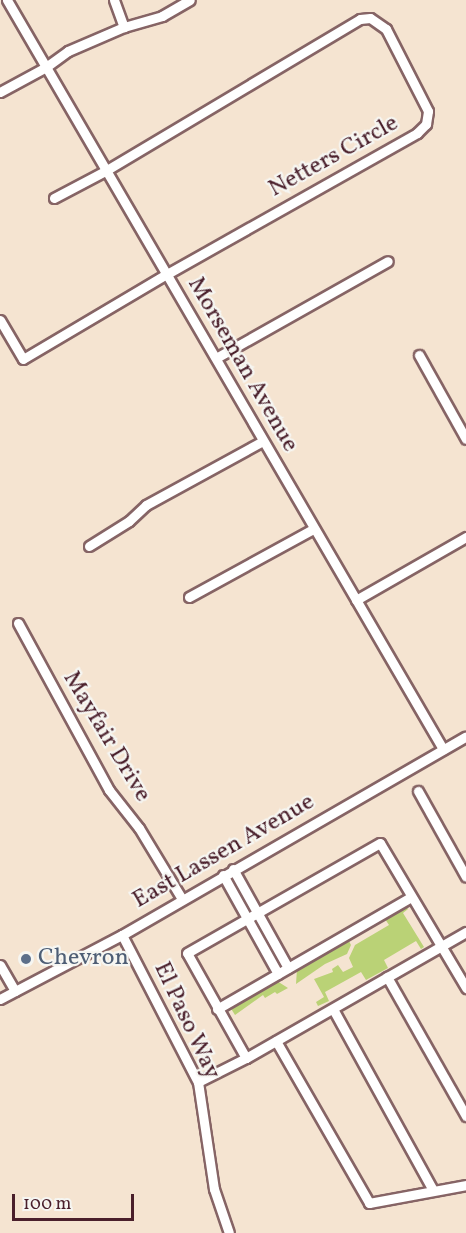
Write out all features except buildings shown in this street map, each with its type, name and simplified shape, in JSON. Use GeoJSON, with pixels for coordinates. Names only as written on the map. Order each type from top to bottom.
{"type":"FeatureCollection","features":[{"type":"Feature","properties":{"kind":"street","name":"Morseman Avenue"},"geometry":{"type":"LineString","coordinates":[[7,0],[216,358],[313,530],[443,749]]}},
{"type":"Feature","properties":{"kind":"street"},"geometry":{"type":"LineString","coordinates":[[114,0],[124,27]]}},
{"type":"Feature","properties":{"kind":"street"},"geometry":{"type":"LineString","coordinates":[[0,92],[46,67],[68,51],[124,27],[162,16],[190,0]]}},
{"type":"Feature","properties":{"kind":"street","name":"Netters Circle"},"geometry":{"type":"LineString","coordinates":[[107,170],[350,23],[370,18],[386,29],[426,104],[428,118],[422,129],[167,274]]}},
{"type":"Feature","properties":{"kind":"street"},"geometry":{"type":"LineString","coordinates":[[54,198],[107,170]]}},
{"type":"Feature","properties":{"kind":"street"},"geometry":{"type":"LineString","coordinates":[[216,358],[388,261]]}},
{"type":"Feature","properties":{"kind":"street"},"geometry":{"type":"LineString","coordinates":[[0,320],[23,359],[167,274]]}},
{"type":"Feature","properties":{"kind":"street"},"geometry":{"type":"LineString","coordinates":[[419,355],[466,439]]}},
{"type":"Feature","properties":{"kind":"street"},"geometry":{"type":"LineString","coordinates":[[89,546],[129,521],[146,505],[263,441]]}},
{"type":"Feature","properties":{"kind":"street"},"geometry":{"type":"LineString","coordinates":[[189,597],[313,530]]}},
{"type":"Feature","properties":{"kind":"street"},"geometry":{"type":"LineString","coordinates":[[356,600],[466,537]]}},
{"type":"Feature","properties":{"kind":"street","name":"Mayfair Drive"},"geometry":{"type":"LineString","coordinates":[[18,623],[109,790],[139,828],[182,899]]}},
{"type":"Feature","properties":{"kind":"street","name":"East Lassen Avenue"},"geometry":{"type":"LineString","coordinates":[[0,999],[122,934],[466,736]]}},
{"type":"Feature","properties":{"kind":"street"},"geometry":{"type":"LineString","coordinates":[[418,790],[466,877]]}},
{"type":"Feature","properties":{"kind":"street"},"geometry":{"type":"LineString","coordinates":[[246,1058],[187,953],[380,843],[466,988]]}},
{"type":"Feature","properties":{"kind":"street"},"geometry":{"type":"LineString","coordinates":[[233,869],[288,968]]}},
{"type":"Feature","properties":{"kind":"street"},"geometry":{"type":"LineString","coordinates":[[223,875],[278,974]]}},
{"type":"Feature","properties":{"kind":"street"},"geometry":{"type":"LineString","coordinates":[[217,1009],[411,897]]}},
{"type":"Feature","properties":{"kind":"street"},"geometry":{"type":"LineString","coordinates":[[198,1082],[246,1058],[466,932]]}},
{"type":"Feature","properties":{"kind":"street","name":"El Paso Way"},"geometry":{"type":"LineString","coordinates":[[122,934],[198,1082],[214,1189],[229,1233]]}},
{"type":"Feature","properties":{"kind":"street"},"geometry":{"type":"LineString","coordinates":[[0,965],[15,991]]}},
{"type":"Feature","properties":{"kind":"street"},"geometry":{"type":"LineString","coordinates":[[387,976],[466,1116]]}},
{"type":"Feature","properties":{"kind":"street"},"geometry":{"type":"LineString","coordinates":[[333,1009],[433,1190]]}},
{"type":"Feature","properties":{"kind":"street"},"geometry":{"type":"LineString","coordinates":[[276,1041],[369,1203],[466,1185]]}},
{"type":"Feature","properties":{"kind":"green space"},"geometry":{"type":"Polygon","coordinates":[[[406,906],[408,909],[403,913],[424,947],[421,949],[416,941],[384,960],[388,968],[366,980],[361,972],[325,992],[329,1001],[318,1006],[316,1002],[324,997],[314,979],[333,972],[332,969],[338,965],[343,972],[353,967],[349,958],[355,945],[389,925],[385,919],[406,906]]]}},
{"type":"Feature","properties":{"kind":"green space"},"geometry":{"type":"Polygon","coordinates":[[[348,939],[351,945],[347,954],[325,964],[296,984],[297,969],[348,939]]]}},
{"type":"Feature","properties":{"kind":"green space"},"geometry":{"type":"Polygon","coordinates":[[[277,981],[288,988],[265,998],[263,995],[235,1015],[230,1007],[277,981]]]}},
{"type":"Feature","properties":{"kind":"place","name":"Chevron"},"geometry":{"type":"Point","coordinates":[26,959]}}]}
